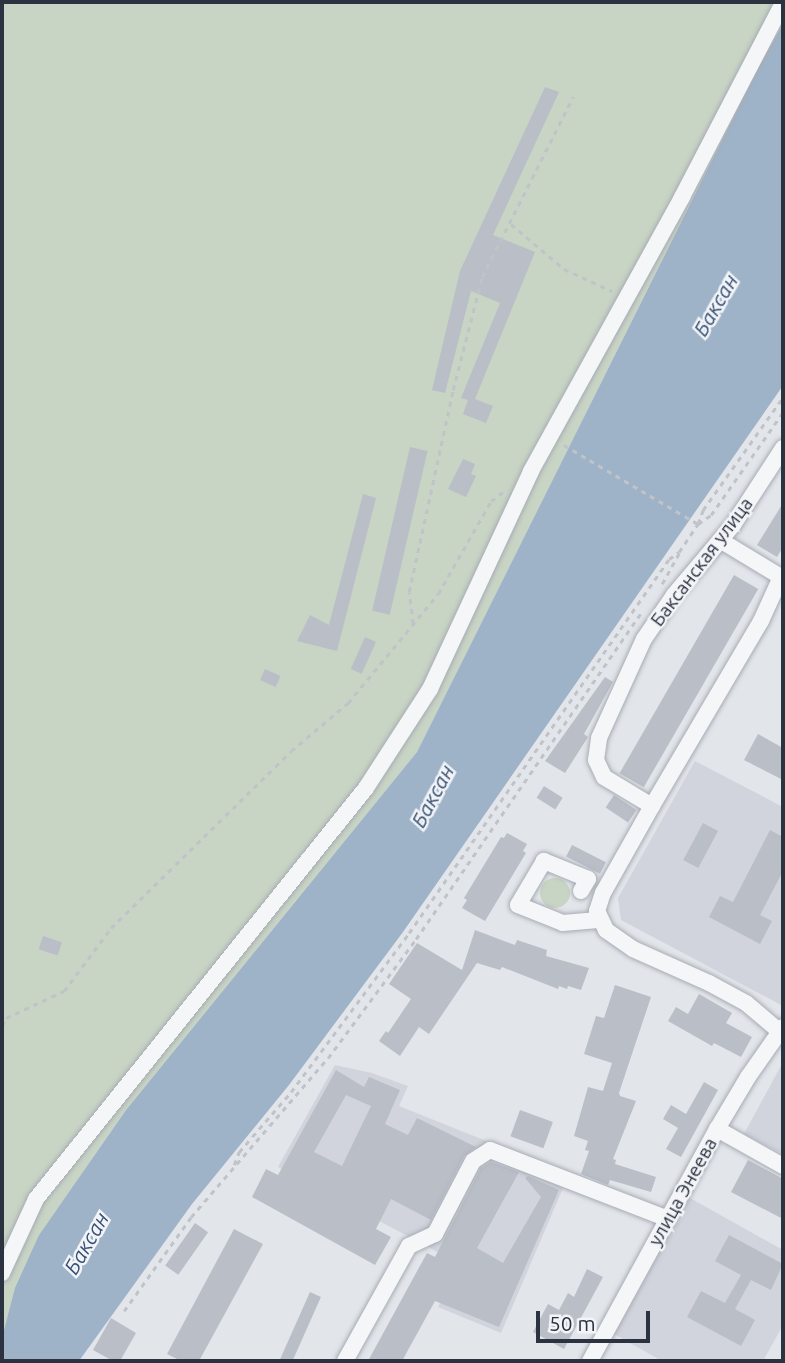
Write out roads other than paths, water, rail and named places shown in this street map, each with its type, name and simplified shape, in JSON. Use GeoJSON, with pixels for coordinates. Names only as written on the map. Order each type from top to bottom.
{"type":"FeatureCollection","features":[{"type":"Feature","properties":{"kind":"street"},"geometry":{"type":"LineString","coordinates":[[2,1273],[36,1199],[366,788],[430,689],[531,471],[552,438],[575,388],[783,3]]}},
{"type":"Feature","properties":{"kind":"street","name":"Баксанская улица"},"geometry":{"type":"LineString","coordinates":[[652,806],[604,777],[596,760],[599,738],[644,639],[674,595],[720,540],[783,448]]}},
{"type":"Feature","properties":{"kind":"street"},"geometry":{"type":"LineString","coordinates":[[720,540],[781,577],[761,621],[652,806],[603,893],[597,911],[606,930],[633,949],[722,989],[781,1029]]}},
{"type":"Feature","properties":{"kind":"street"},"geometry":{"type":"LineString","coordinates":[[581,891],[588,878],[544,862],[518,905],[563,923],[601,920]]}},
{"type":"Feature","properties":{"kind":"street","name":"улица Энеева"},"geometry":{"type":"LineString","coordinates":[[590,1361],[717,1129],[781,1029]]}},
{"type":"Feature","properties":{"kind":"street"},"geometry":{"type":"LineString","coordinates":[[717,1129],[783,1166]]}},
{"type":"Feature","properties":{"kind":"street"},"geometry":{"type":"LineString","coordinates":[[345,1361],[409,1246],[435,1234],[472,1161],[490,1150],[668,1219]]}},
{"type":"Feature","properties":{"kind":"water","name":"Баксан"},"geometry":{"type":"Polygon","coordinates":[[[783,24],[782,387],[403,932],[289,1085],[192,1204],[79,1361],[2,1361],[2,1338],[15,1288],[39,1235],[126,1110],[417,752],[756,72],[783,24]]]}}]}
